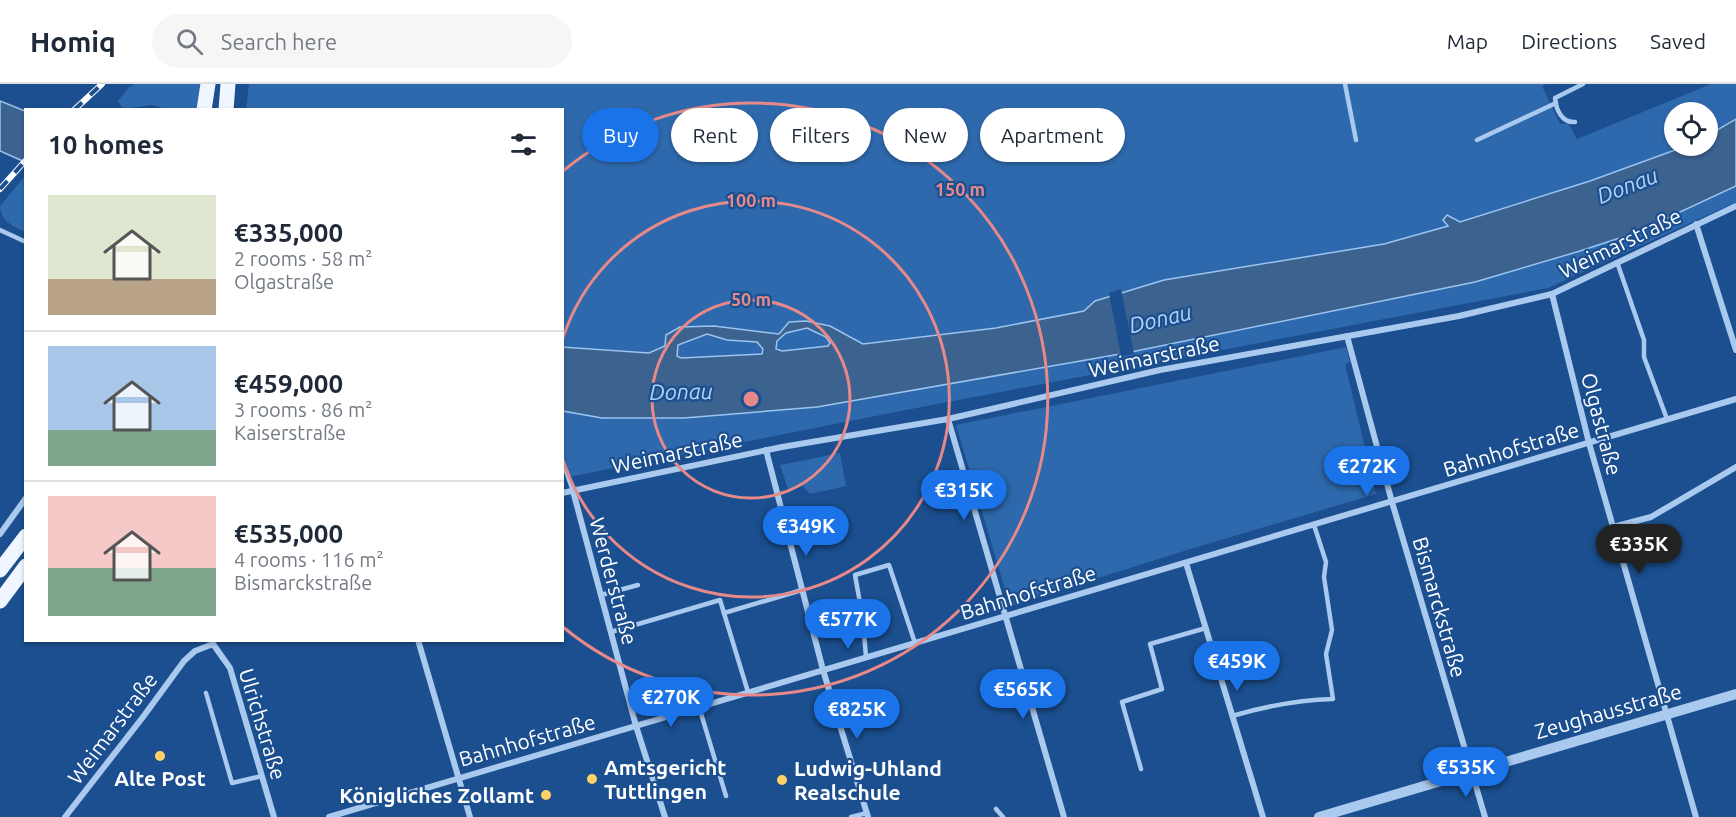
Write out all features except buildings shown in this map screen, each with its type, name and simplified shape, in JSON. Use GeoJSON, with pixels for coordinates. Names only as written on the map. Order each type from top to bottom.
{"type":"FeatureCollection","features":[{"type":"Feature","properties":{"kind":"main road"},"geometry":{"type":"LineString","coordinates":[[204,108],[208,84]]}},
{"type":"Feature","properties":{"kind":"main road"},"geometry":{"type":"LineString","coordinates":[[226,108],[228,84]]}},
{"type":"Feature","properties":{"kind":"main road"},"geometry":{"type":"LineString","coordinates":[[0,570],[24,539]]}},
{"type":"Feature","properties":{"kind":"main road"},"geometry":{"type":"LineString","coordinates":[[0,601],[24,569]]}},
{"type":"Feature","properties":{"kind":"street","name":"Weimarstraße"},"geometry":{"type":"LineString","coordinates":[[564,493],[766,450],[948,419],[1160,370],[1459,316],[1552,294],[1736,206]]}},
{"type":"Feature","properties":{"kind":"street"},"geometry":{"type":"LineString","coordinates":[[1696,224],[1736,350]]}},
{"type":"Feature","properties":{"kind":"street","name":"Olgastraße"},"geometry":{"type":"LineString","coordinates":[[1552,294],[1589,442],[1696,817]]}},
{"type":"Feature","properties":{"kind":"street","name":"Bismarckstraße"},"geometry":{"type":"LineString","coordinates":[[1347,336],[1392,502],[1485,817]]}},
{"type":"Feature","properties":{"kind":"street","name":"Bahnhofstraße"},"geometry":{"type":"LineString","coordinates":[[329,817],[1736,399]]}},
{"type":"Feature","properties":{"kind":"street"},"geometry":{"type":"LineString","coordinates":[[948,419],[1064,817]]}},
{"type":"Feature","properties":{"kind":"street"},"geometry":{"type":"LineString","coordinates":[[766,450],[823,670],[867,815]]}},
{"type":"Feature","properties":{"kind":"street"},"geometry":{"type":"LineString","coordinates":[[1613,527],[1650,517],[1736,467]]}},
{"type":"Feature","properties":{"kind":"street","name":"Werderstraße"},"geometry":{"type":"LineString","coordinates":[[573,491],[636,726],[665,817]]}},
{"type":"Feature","properties":{"kind":"street"},"geometry":{"type":"LineString","coordinates":[[0,534],[24,501]]}},
{"type":"Feature","properties":{"kind":"street"},"geometry":{"type":"LineString","coordinates":[[1186,563],[1263,817]]}},
{"type":"Feature","properties":{"kind":"street","name":"Weimarstraße"},"geometry":{"type":"LineString","coordinates":[[65,817],[143,717],[183,661],[195,651],[213,642]]}},
{"type":"Feature","properties":{"kind":"street","name":"Ulrichstraße"},"geometry":{"type":"LineString","coordinates":[[213,642],[230,668],[274,817]]}},
{"type":"Feature","properties":{"kind":"street"},"geometry":{"type":"LineString","coordinates":[[419,642],[470,817]]}},
{"type":"Feature","properties":{"kind":"street","name":"Zeughausstraße"},"geometry":{"type":"LineString","coordinates":[[1318,817],[1736,694]]}},
{"type":"Feature","properties":{"kind":"lane"},"geometry":{"type":"LineString","coordinates":[[1345,84],[1356,140]]}},
{"type":"Feature","properties":{"kind":"lane"},"geometry":{"type":"LineString","coordinates":[[1575,122],[1568,123],[1562,118],[1555,98],[1583,84]]}},
{"type":"Feature","properties":{"kind":"lane"},"geometry":{"type":"LineString","coordinates":[[1477,140],[1556,103]]}},
{"type":"Feature","properties":{"kind":"lane"},"geometry":{"type":"LineString","coordinates":[[0,230],[24,241]]}},
{"type":"Feature","properties":{"kind":"lane"},"geometry":{"type":"LineString","coordinates":[[1617,262],[1644,340],[1644,357],[1667,419]]}},
{"type":"Feature","properties":{"kind":"lane"},"geometry":{"type":"LineString","coordinates":[[564,469],[573,491]]}},
{"type":"Feature","properties":{"kind":"lane"},"geometry":{"type":"LineString","coordinates":[[1232,716],[1265,706],[1301,700],[1333,699],[1326,654],[1332,630],[1324,577],[1326,562],[1314,525]]}},
{"type":"Feature","properties":{"kind":"lane"},"geometry":{"type":"LineString","coordinates":[[860,603],[855,575],[889,565],[915,643]]}},
{"type":"Feature","properties":{"kind":"lane"},"geometry":{"type":"LineString","coordinates":[[601,595],[638,585]]}},
{"type":"Feature","properties":{"kind":"lane"},"geometry":{"type":"LineString","coordinates":[[724,613],[802,590]]}},
{"type":"Feature","properties":{"kind":"lane"},"geometry":{"type":"LineString","coordinates":[[611,632],[720,600],[748,692]]}},
{"type":"Feature","properties":{"kind":"lane"},"geometry":{"type":"LineString","coordinates":[[1141,769],[1122,702],[1162,689],[1150,644],[1206,628]]}},
{"type":"Feature","properties":{"kind":"lane"},"geometry":{"type":"LineString","coordinates":[[864,633],[866,657]]}},
{"type":"Feature","properties":{"kind":"lane"},"geometry":{"type":"LineString","coordinates":[[206,693],[232,783],[262,776]]}},
{"type":"Feature","properties":{"kind":"lane"},"geometry":{"type":"LineString","coordinates":[[699,707],[726,796]]}},
{"type":"Feature","properties":{"kind":"lane"},"geometry":{"type":"LineString","coordinates":[[996,809],[1003,817]]}},
{"type":"Feature","properties":{"kind":"lane"},"geometry":{"type":"LineString","coordinates":[[851,817],[867,815]]}},
{"type":"Feature","properties":{"kind":"shaded area"},"geometry":{"type":"Polygon","coordinates":[[[135,84],[201,84],[197,108],[162,108],[152,105],[122,108],[118,101],[129,87],[135,84]]]}},
{"type":"Feature","properties":{"kind":"shaded area"},"geometry":{"type":"Polygon","coordinates":[[[249,84],[1546,84],[1542,86],[1560,124],[1568,123],[1577,139],[1664,103],[1664,154],[1590,181],[1460,222],[1447,215],[1449,225],[1384,244],[1114,294],[1095,301],[1084,311],[996,328],[863,344],[845,333],[806,321],[779,334],[714,326],[680,327],[666,335],[665,346],[649,353],[564,347],[564,108],[246,108],[249,84]]]}},
{"type":"Feature","properties":{"kind":"shaded area"},"geometry":{"type":"Polygon","coordinates":[[[1711,84],[1736,84],[1736,119],[1718,130],[1718,102],[1667,102],[1711,84]]]}},
{"type":"Feature","properties":{"kind":"shaded area"},"geometry":{"type":"Polygon","coordinates":[[[24,177],[24,231],[5,220],[0,206],[24,177]]]}},
{"type":"Feature","properties":{"kind":"shaded area"},"geometry":{"type":"Polygon","coordinates":[[[1736,186],[1736,202],[1548,288],[568,477],[564,469],[564,411],[602,418],[640,418],[817,407],[1126,353],[1475,282],[1635,233],[1736,186]]]}},
{"type":"Feature","properties":{"kind":"shaded area"},"geometry":{"type":"Polygon","coordinates":[[[807,328],[826,337],[830,343],[828,346],[781,351],[776,349],[777,341],[786,333],[807,328]]]}},
{"type":"Feature","properties":{"kind":"shaded area"},"geometry":{"type":"Polygon","coordinates":[[[707,334],[727,340],[757,342],[763,349],[762,354],[681,358],[677,356],[677,345],[707,334]]]}},
{"type":"Feature","properties":{"kind":"shaded area"},"geometry":{"type":"Polygon","coordinates":[[[1346,347],[1350,362],[1345,364],[1376,494],[1010,606],[956,425],[1346,347]]]}},
{"type":"Feature","properties":{"kind":"shaded area"},"geometry":{"type":"Polygon","coordinates":[[[840,453],[846,486],[810,494],[803,486],[788,489],[780,465],[840,453]]]}},
{"type":"Feature","properties":{"kind":"water"},"geometry":{"type":"Polygon","coordinates":[[[0,101],[24,111],[24,162],[0,151],[0,101]]]}},
{"type":"Feature","properties":{"kind":"water","name":"Donau"},"geometry":{"type":"Polygon","coordinates":[[[1736,119],[1736,186],[1635,233],[1475,282],[1126,353],[817,407],[684,418],[602,418],[564,411],[564,347],[649,353],[665,346],[666,335],[680,327],[714,326],[779,334],[789,322],[806,321],[830,326],[863,344],[996,328],[1084,311],[1095,301],[1164,280],[1384,244],[1448,226],[1443,220],[1447,215],[1460,222],[1590,181],[1664,154],[1664,156],[1718,156],[1718,130],[1736,119]],[[807,328],[786,333],[777,341],[776,349],[782,351],[828,346],[830,343],[826,337],[807,328]],[[707,334],[678,345],[677,356],[681,358],[762,354],[763,349],[757,342],[727,340],[707,334]]]}},
{"type":"Feature","properties":{"kind":"pier"},"geometry":{"type":"Polygon","coordinates":[[[1121,289],[1134,354],[1121,356],[1109,293],[1121,289]]]}},
{"type":"Feature","properties":{"kind":"railway"},"geometry":{"type":"LineString","coordinates":[[76,108],[102,84]]}},
{"type":"Feature","properties":{"kind":"railway"},"geometry":{"type":"LineString","coordinates":[[0,189],[24,162]]}},
{"type":"Feature","properties":{"kind":"place","name":"Alte Post"},"geometry":{"type":"Point","coordinates":[160,756]}},
{"type":"Feature","properties":{"kind":"place","name":"Amtsgericht Tuttlingen"},"geometry":{"type":"Point","coordinates":[592,779]}},
{"type":"Feature","properties":{"kind":"place","name":"Ludwig-Uhland Realschule"},"geometry":{"type":"Point","coordinates":[782,780]}},
{"type":"Feature","properties":{"kind":"place","name":"Königliches Zollamt"},"geometry":{"type":"Point","coordinates":[546,795]}}]}
